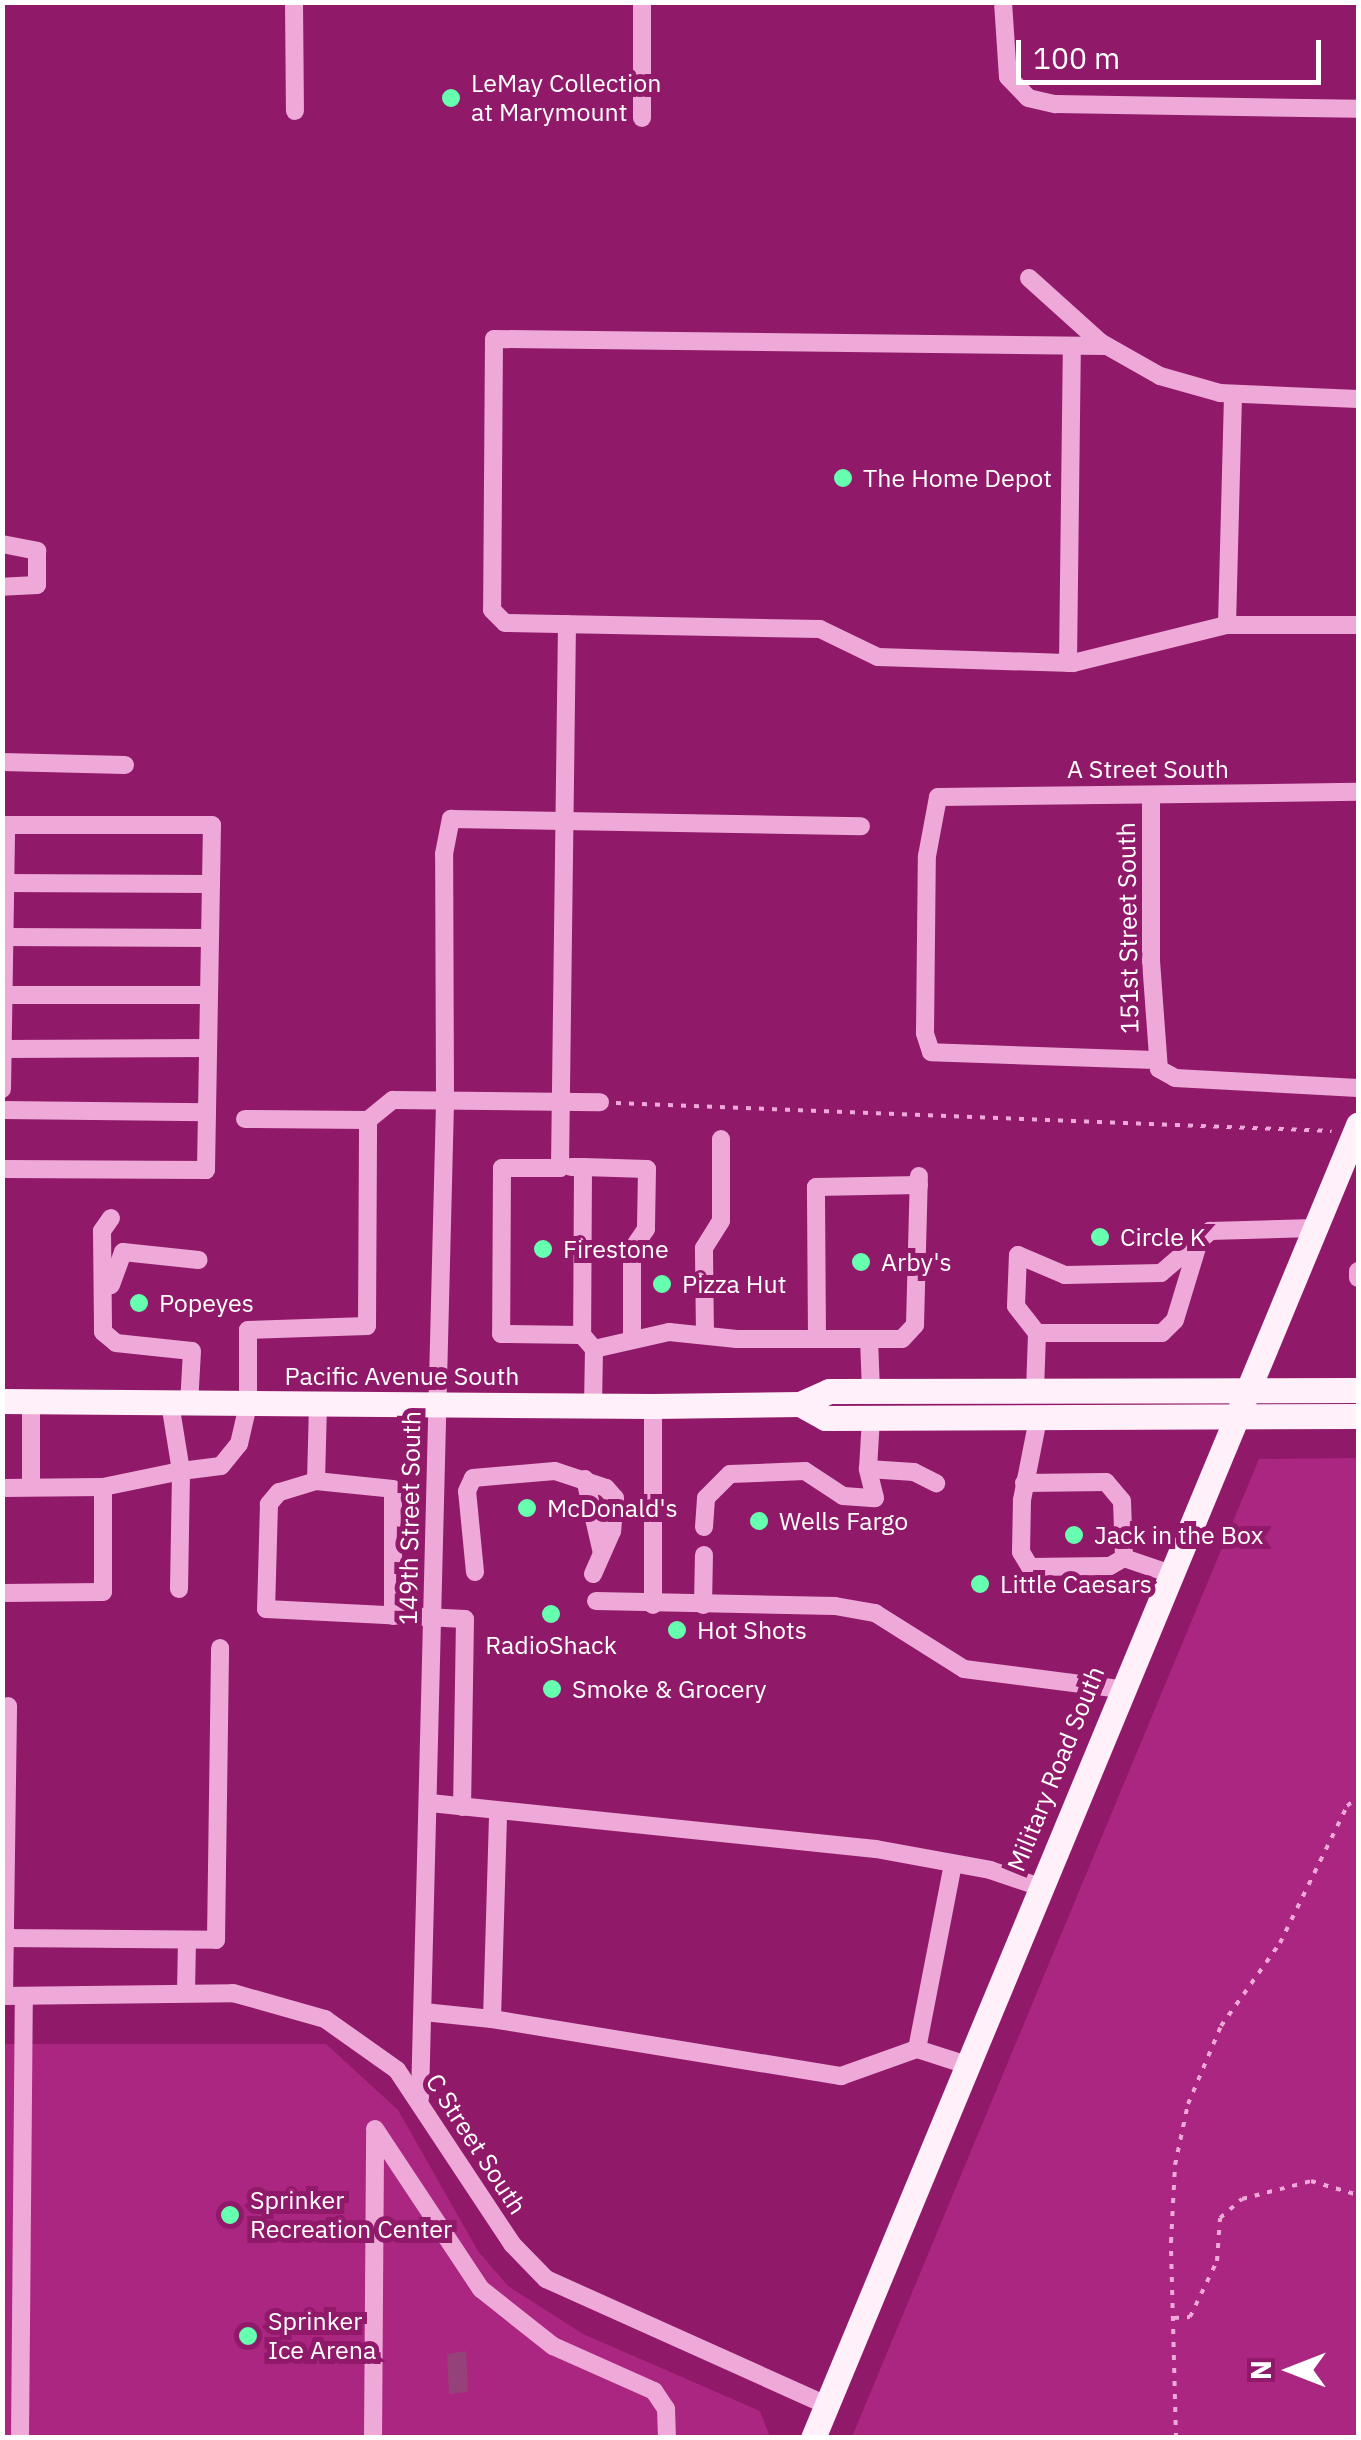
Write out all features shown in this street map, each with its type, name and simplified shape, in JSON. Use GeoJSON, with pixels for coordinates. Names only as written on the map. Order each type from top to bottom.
{"type":"FeatureCollection","features":[{"type":"Feature","properties":{"kind":"main road","name":"Military Road South"},"geometry":{"type":"LineString","coordinates":[[813,2438],[1168,1573],[1239,1418],[1314,1228],[1358,1130]]}},
{"type":"Feature","properties":{"kind":"main road","name":"Pacific Avenue South"},"geometry":{"type":"LineString","coordinates":[[2,1402],[593,1407],[800,1404],[828,1391],[1358,1390]]}},
{"type":"Feature","properties":{"kind":"main road","name":"Pacific Avenue South"},"geometry":{"type":"LineString","coordinates":[[800,1404],[825,1418],[1358,1416]]}},
{"type":"Feature","properties":{"kind":"street"},"geometry":{"type":"LineString","coordinates":[[294,2],[295,111]]}},
{"type":"Feature","properties":{"kind":"street"},"geometry":{"type":"LineString","coordinates":[[642,2],[642,118]]}},
{"type":"Feature","properties":{"kind":"street"},"geometry":{"type":"LineString","coordinates":[[1002,2],[1004,60],[1018,92],[1054,104],[1358,109]]}},
{"type":"Feature","properties":{"kind":"street"},"geometry":{"type":"LineString","coordinates":[[1029,278],[1106,346],[1160,376],[1233,394],[1358,399]]}},
{"type":"Feature","properties":{"kind":"street"},"geometry":{"type":"LineString","coordinates":[[1106,346],[494,339],[492,610],[505,623],[820,629],[878,657],[1068,663],[1227,625],[1358,625]]}},
{"type":"Feature","properties":{"kind":"street"},"geometry":{"type":"LineString","coordinates":[[1068,663],[1072,346]]}},
{"type":"Feature","properties":{"kind":"street"},"geometry":{"type":"LineString","coordinates":[[1227,625],[1233,394]]}},
{"type":"Feature","properties":{"kind":"street"},"geometry":{"type":"LineString","coordinates":[[2,544],[37,551],[37,585],[2,587]]}},
{"type":"Feature","properties":{"kind":"street"},"geometry":{"type":"LineString","coordinates":[[560,1168],[567,624]]}},
{"type":"Feature","properties":{"kind":"street"},"geometry":{"type":"LineString","coordinates":[[2,762],[125,765]]}},
{"type":"Feature","properties":{"kind":"street","name":"A Street South"},"geometry":{"type":"LineString","coordinates":[[1155,1060],[931,1052],[925,1033],[927,856],[938,797],[1358,792]]}},
{"type":"Feature","properties":{"kind":"street","name":"151st Street South"},"geometry":{"type":"LineString","coordinates":[[1151,795],[1155,1060]]}},
{"type":"Feature","properties":{"kind":"street","name":"149th Street South"},"geometry":{"type":"LineString","coordinates":[[420,2098],[445,1102],[444,854],[451,819],[566,821]]}},
{"type":"Feature","properties":{"kind":"street"},"geometry":{"type":"LineString","coordinates":[[566,821],[862,826]]}},
{"type":"Feature","properties":{"kind":"street"},"geometry":{"type":"LineString","coordinates":[[2,1089],[4,825],[212,825],[206,1170],[2,1169]]}},
{"type":"Feature","properties":{"kind":"street"},"geometry":{"type":"LineString","coordinates":[[5,883],[211,884]]}},
{"type":"Feature","properties":{"kind":"street"},"geometry":{"type":"LineString","coordinates":[[4,937],[210,938]]}},
{"type":"Feature","properties":{"kind":"street"},"geometry":{"type":"LineString","coordinates":[[4,994],[209,995]]}},
{"type":"Feature","properties":{"kind":"street"},"geometry":{"type":"LineString","coordinates":[[3,1049],[208,1048]]}},
{"type":"Feature","properties":{"kind":"street"},"geometry":{"type":"LineString","coordinates":[[1155,1060],[1175,1078],[1358,1088]]}},
{"type":"Feature","properties":{"kind":"street"},"geometry":{"type":"LineString","coordinates":[[246,1119],[368,1120],[394,1100],[600,1102]]}},
{"type":"Feature","properties":{"kind":"street"},"geometry":{"type":"LineString","coordinates":[[2,1110],[207,1112]]}},
{"type":"Feature","properties":{"kind":"street"},"geometry":{"type":"LineString","coordinates":[[2,1488],[103,1487],[221,1466],[239,1444],[248,1404],[248,1330],[367,1326],[368,1120]]}},
{"type":"Feature","properties":{"kind":"street"},"geometry":{"type":"LineString","coordinates":[[705,1335],[704,1248],[721,1221],[721,1139]]}},
{"type":"Feature","properties":{"kind":"street"},"geometry":{"type":"LineString","coordinates":[[583,1167],[593,1407]]}},
{"type":"Feature","properties":{"kind":"street"},"geometry":{"type":"LineString","coordinates":[[632,1339],[632,1250],[646,1229],[647,1169],[502,1168],[500,1334],[588,1342],[632,1339],[669,1332],[817,1339],[902,1339],[915,1325],[919,1180],[816,1187],[817,1339]]}},
{"type":"Feature","properties":{"kind":"street"},"geometry":{"type":"LineString","coordinates":[[111,1218],[102,1231],[102,1320],[111,1340]]}},
{"type":"Feature","properties":{"kind":"street"},"geometry":{"type":"LineString","coordinates":[[1035,1392],[1037,1333],[1016,1306],[1018,1255],[1065,1275],[1161,1274],[1194,1238],[1210,1231],[1314,1228]]}},
{"type":"Feature","properties":{"kind":"street"},"geometry":{"type":"LineString","coordinates":[[1037,1333],[1165,1332],[1178,1313],[1199,1241],[1210,1231]]}},
{"type":"Feature","properties":{"kind":"street"},"geometry":{"type":"LineString","coordinates":[[111,1340],[116,1257],[123,1252],[199,1260]]}},
{"type":"Feature","properties":{"kind":"street"},"geometry":{"type":"LineString","coordinates":[[869,1339],[871,1392]]}},
{"type":"Feature","properties":{"kind":"street"},"geometry":{"type":"LineString","coordinates":[[111,1340],[192,1351],[179,1404],[179,1589]]}},
{"type":"Feature","properties":{"kind":"street"},"geometry":{"type":"LineString","coordinates":[[31,1402],[31,1487]]}},
{"type":"Feature","properties":{"kind":"street"},"geometry":{"type":"LineString","coordinates":[[316,1481],[318,1406]]}},
{"type":"Feature","properties":{"kind":"street"},"geometry":{"type":"LineString","coordinates":[[653,1406],[653,1605]]}},
{"type":"Feature","properties":{"kind":"street"},"geometry":{"type":"LineString","coordinates":[[704,1527],[706,1498],[730,1474],[805,1471],[839,1494],[874,1498],[868,1469],[871,1418]]}},
{"type":"Feature","properties":{"kind":"street"},"geometry":{"type":"LineString","coordinates":[[1038,1419],[1024,1483],[1021,1552],[1030,1567],[1110,1566],[1124,1558],[1168,1573]]}},
{"type":"Feature","properties":{"kind":"street"},"geometry":{"type":"LineString","coordinates":[[868,1469],[914,1472],[936,1482]]}},
{"type":"Feature","properties":{"kind":"street"},"geometry":{"type":"LineString","coordinates":[[475,1572],[467,1491],[474,1478],[555,1471],[585,1480],[616,1498],[618,1512],[594,1574]]}},
{"type":"Feature","properties":{"kind":"street"},"geometry":{"type":"LineString","coordinates":[[393,1616],[393,1489],[316,1481],[279,1492],[269,1504],[266,1609],[434,1619],[465,1619],[462,1807]]}},
{"type":"Feature","properties":{"kind":"street"},"geometry":{"type":"LineString","coordinates":[[1024,1483],[1106,1482],[1122,1500],[1124,1558]]}},
{"type":"Feature","properties":{"kind":"street"},"geometry":{"type":"LineString","coordinates":[[2,1592],[103,1592],[103,1487]]}},
{"type":"Feature","properties":{"kind":"street"},"geometry":{"type":"LineString","coordinates":[[703,1605],[704,1555]]}},
{"type":"Feature","properties":{"kind":"street"},"geometry":{"type":"LineString","coordinates":[[596,1601],[835,1606],[875,1613],[964,1669],[1121,1689]]}},
{"type":"Feature","properties":{"kind":"street"},"geometry":{"type":"LineString","coordinates":[[5,1938],[216,1940],[220,1648]]}},
{"type":"Feature","properties":{"kind":"street"},"geometry":{"type":"LineString","coordinates":[[3,1996],[8,1706]]}},
{"type":"Feature","properties":{"kind":"street"},"geometry":{"type":"LineString","coordinates":[[430,1803],[876,1849],[1040,1887]]}},
{"type":"Feature","properties":{"kind":"street"},"geometry":{"type":"LineString","coordinates":[[492,2018],[498,1811]]}},
{"type":"Feature","properties":{"kind":"street"},"geometry":{"type":"LineString","coordinates":[[917,2049],[953,1864]]}},
{"type":"Feature","properties":{"kind":"street"},"geometry":{"type":"LineString","coordinates":[[186,1992],[187,1940]]}},
{"type":"Feature","properties":{"kind":"street","name":"C Street South"},"geometry":{"type":"LineString","coordinates":[[3,1996],[186,1992],[261,1997],[326,2019],[378,2052],[420,2098],[494,2218],[546,2279],[826,2405]]}},
{"type":"Feature","properties":{"kind":"street"},"geometry":{"type":"LineString","coordinates":[[20,2438],[24,1996]]}},
{"type":"Feature","properties":{"kind":"street"},"geometry":{"type":"LineString","coordinates":[[424,2012],[492,2018],[841,2076],[917,2049],[968,2065]]}},
{"type":"Feature","properties":{"kind":"street"},"geometry":{"type":"LineString","coordinates":[[374,2438],[375,2129],[480,2289],[553,2346],[654,2391],[666,2409],[666,2438]]}},
{"type":"Feature","properties":{"kind":"path"},"geometry":{"type":"LineString","coordinates":[[600,1102],[1358,1130]]}},
{"type":"Feature","properties":{"kind":"path"},"geometry":{"type":"LineString","coordinates":[[1176,2438],[1176,2166],[1205,2055],[1280,1943],[1347,1806],[1358,1797]]}},
{"type":"Feature","properties":{"kind":"path"},"geometry":{"type":"LineString","coordinates":[[1174,2318],[1190,2317],[1217,2260],[1220,2218],[1242,2200],[1311,2181],[1358,2194]]}},
{"type":"Feature","properties":{"kind":"shaded area"},"geometry":{"type":"Polygon","coordinates":[[[1358,1458],[1358,2437],[852,2437],[1259,1459],[1358,1458]]]}},
{"type":"Feature","properties":{"kind":"shaded area","name":"Sprinker Recreation Center"},"geometry":{"type":"Polygon","coordinates":[[[2,2044],[326,2044],[398,2110],[478,2251],[508,2286],[583,2334],[760,2411],[770,2437],[3,2437],[2,2044]]]}},
{"type":"Feature","properties":{"kind":"shaded area"},"geometry":{"type":"Polygon","coordinates":[[[466,2351],[468,2392],[449,2394],[447,2354],[466,2351]]]}},
{"type":"Feature","properties":{"kind":"place","name":"LeMay Collection at Marymount"},"geometry":{"type":"Point","coordinates":[451,98]}},
{"type":"Feature","properties":{"kind":"place","name":"The Home Depot"},"geometry":{"type":"Point","coordinates":[843,478]}},
{"type":"Feature","properties":{"kind":"place","name":"Circle K"},"geometry":{"type":"Point","coordinates":[1100,1237]}},
{"type":"Feature","properties":{"kind":"place","name":"Firestone"},"geometry":{"type":"Point","coordinates":[543,1249]}},
{"type":"Feature","properties":{"kind":"place","name":"Arby's"},"geometry":{"type":"Point","coordinates":[861,1262]}},
{"type":"Feature","properties":{"kind":"place","name":"Pizza Hut"},"geometry":{"type":"Point","coordinates":[662,1284]}},
{"type":"Feature","properties":{"kind":"place","name":"Popeyes"},"geometry":{"type":"Point","coordinates":[139,1303]}},
{"type":"Feature","properties":{"kind":"place","name":"McDonald's"},"geometry":{"type":"Point","coordinates":[527,1508]}},
{"type":"Feature","properties":{"kind":"place","name":"Wells Fargo"},"geometry":{"type":"Point","coordinates":[759,1521]}},
{"type":"Feature","properties":{"kind":"place","name":"Jack in the Box"},"geometry":{"type":"Point","coordinates":[1074,1535]}},
{"type":"Feature","properties":{"kind":"place","name":"Little Caesars"},"geometry":{"type":"Point","coordinates":[980,1584]}},
{"type":"Feature","properties":{"kind":"place","name":"RadioShack"},"geometry":{"type":"Point","coordinates":[551,1614]}},
{"type":"Feature","properties":{"kind":"place","name":"Hot Shots"},"geometry":{"type":"Point","coordinates":[677,1630]}},
{"type":"Feature","properties":{"kind":"place","name":"Smoke & Grocery"},"geometry":{"type":"Point","coordinates":[552,1689]}},
{"type":"Feature","properties":{"kind":"place","name":"Sprinker Recreation Center"},"geometry":{"type":"Point","coordinates":[230,2215]}},
{"type":"Feature","properties":{"kind":"place","name":"Sprinker Ice Arena"},"geometry":{"type":"Point","coordinates":[248,2336]}}]}
